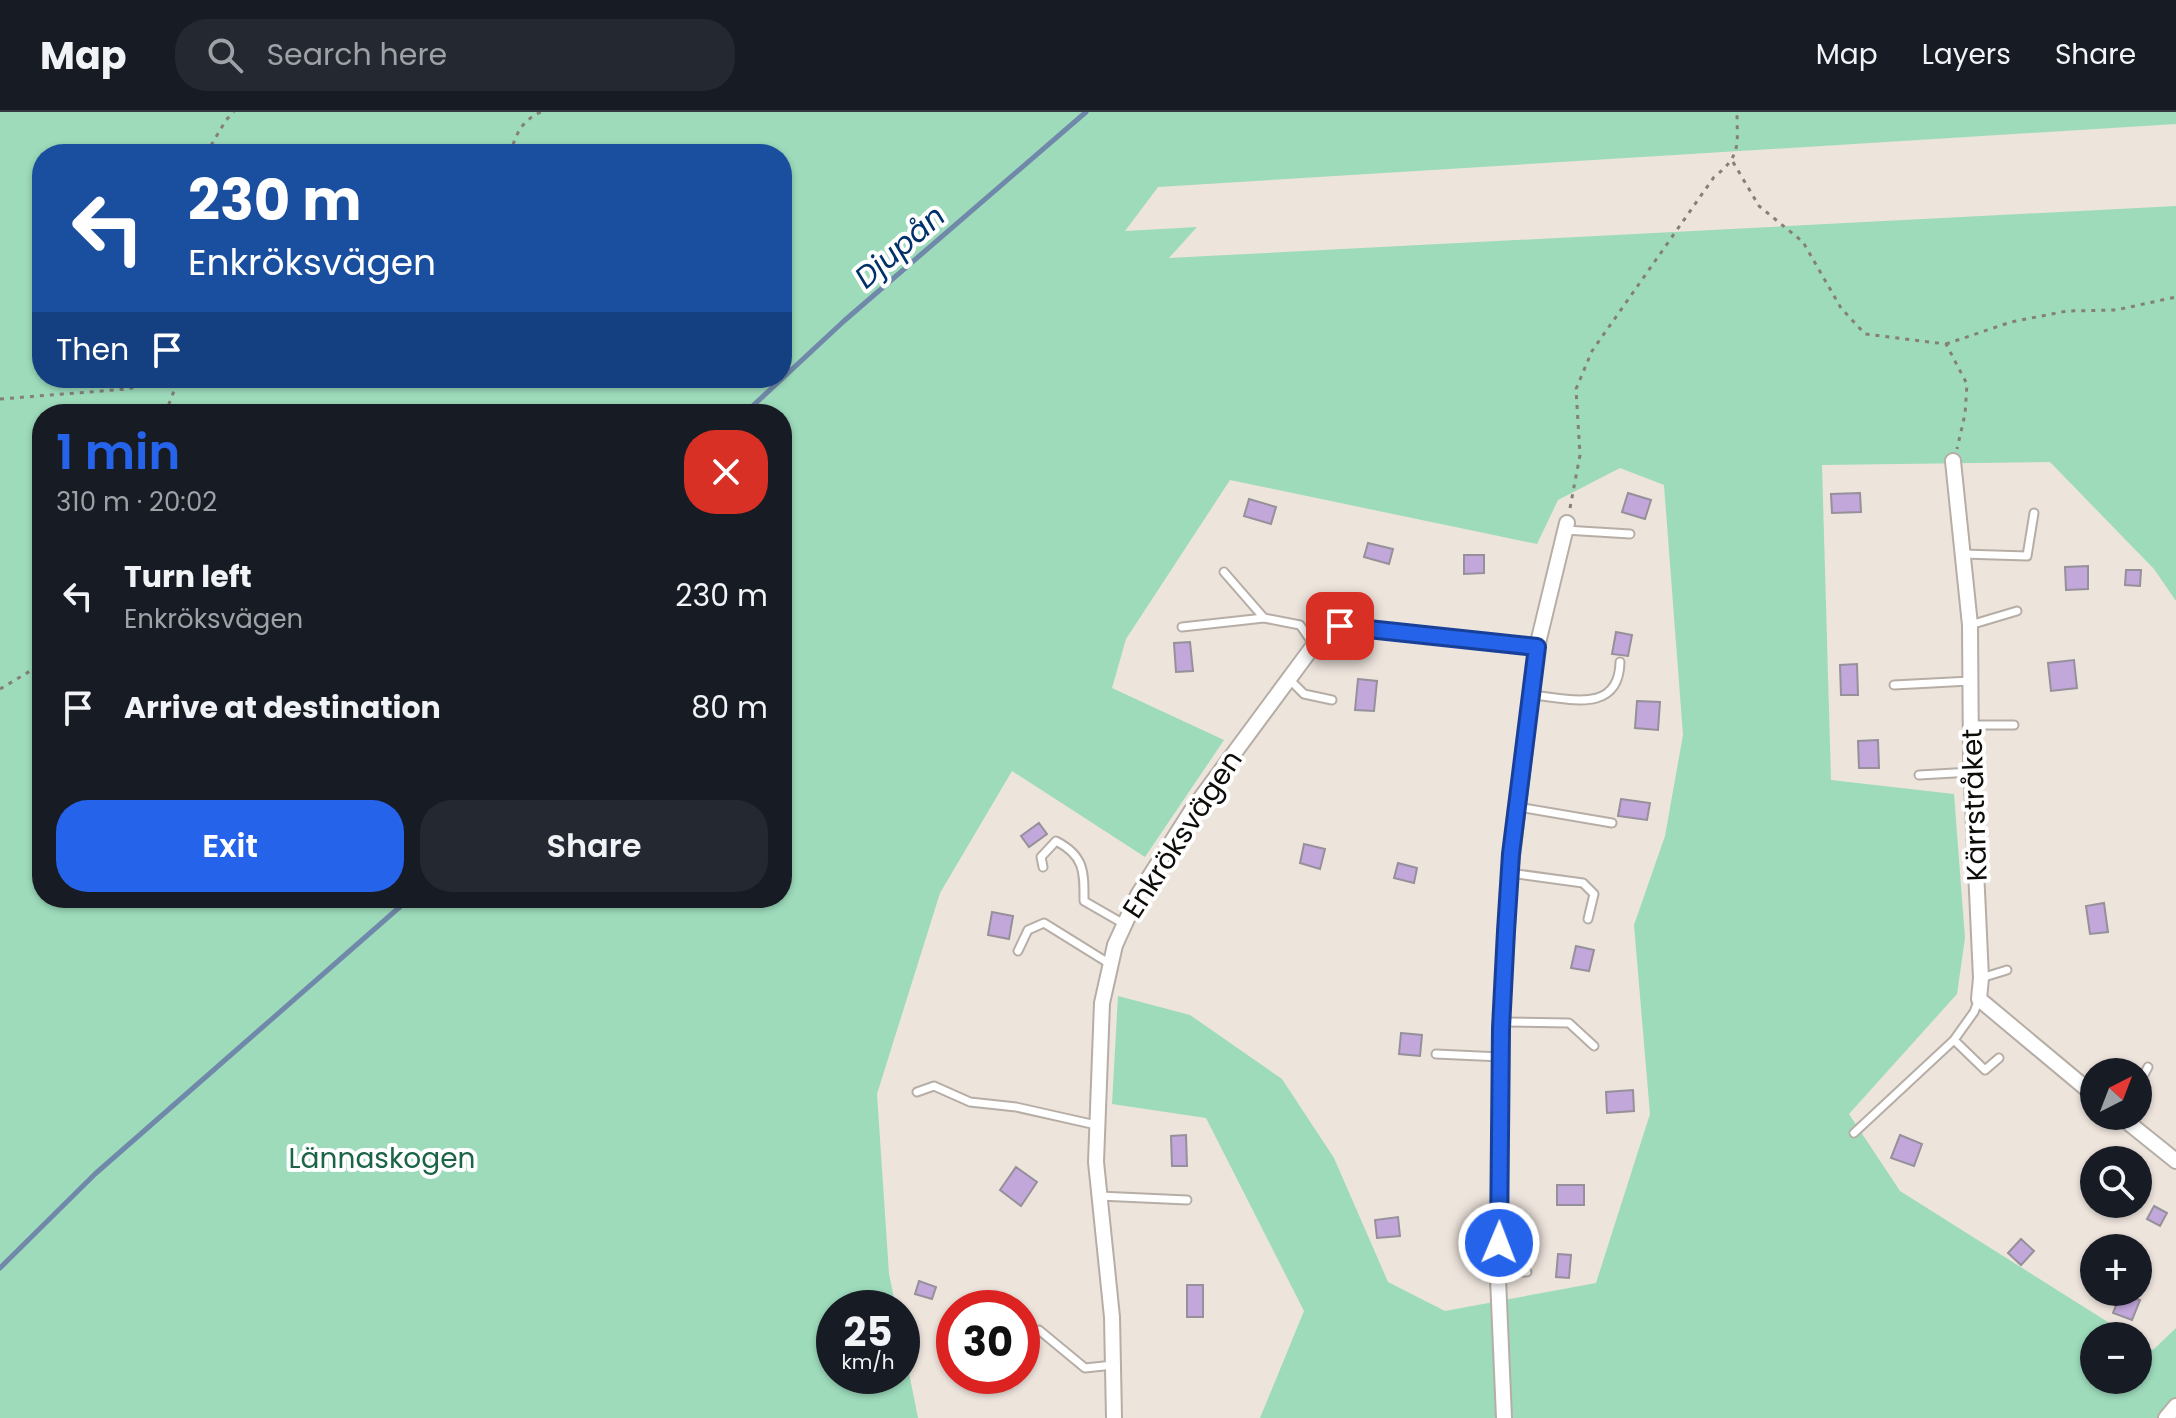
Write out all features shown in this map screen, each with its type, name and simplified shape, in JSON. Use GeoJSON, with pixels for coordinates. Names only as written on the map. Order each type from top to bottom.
{"type":"FeatureCollection","features":[{"type":"Feature","properties":{"kind":"street","name":"Kärrstråket"},"geometry":{"type":"LineString","coordinates":[[1953,461],[1970,625],[1972,772],[1981,978],[1979,999]]}},
{"type":"Feature","properties":{"kind":"street"},"geometry":{"type":"LineString","coordinates":[[1504,1418],[1498,1273],[1502,1022],[1510,873],[1537,647],[1566,527]]}},
{"type":"Feature","properties":{"kind":"street","name":"Enkröksvägen"},"geometry":{"type":"LineString","coordinates":[[1114,1418],[1112,1317],[1099,1196],[1096,1125],[1102,1003],[1115,945],[1138,895],[1192,810],[1314,645],[1340,626],[1537,647]]}},
{"type":"Feature","properties":{"kind":"street"},"geometry":{"type":"LineString","coordinates":[[1979,999],[2080,1083]]}},
{"type":"Feature","properties":{"kind":"street"},"geometry":{"type":"LineString","coordinates":[[2138,1130],[2176,1161]]}},
{"type":"Feature","properties":{"kind":"street"},"geometry":{"type":"LineString","coordinates":[[2166,1418],[2176,1406]]}},
{"type":"Feature","properties":{"kind":"lane"},"geometry":{"type":"LineString","coordinates":[[1963,554],[2027,556],[2034,513]]}},
{"type":"Feature","properties":{"kind":"lane"},"geometry":{"type":"LineString","coordinates":[[1566,527],[1630,534]]}},
{"type":"Feature","properties":{"kind":"lane"},"geometry":{"type":"LineString","coordinates":[[1224,572],[1264,618]]}},
{"type":"Feature","properties":{"kind":"lane"},"geometry":{"type":"LineString","coordinates":[[1970,625],[2017,611]]}},
{"type":"Feature","properties":{"kind":"lane"},"geometry":{"type":"LineString","coordinates":[[1182,627],[1264,618],[1300,625],[1314,645]]}},
{"type":"Feature","properties":{"kind":"lane"},"geometry":{"type":"LineString","coordinates":[[1532,695],[1594,701],[1606,696],[1613,688],[1620,662]]}},
{"type":"Feature","properties":{"kind":"lane"},"geometry":{"type":"LineString","coordinates":[[1289,679],[1304,694],[1332,700]]}},
{"type":"Feature","properties":{"kind":"lane"},"geometry":{"type":"LineString","coordinates":[[1894,685],[1970,681]]}},
{"type":"Feature","properties":{"kind":"lane"},"geometry":{"type":"LineString","coordinates":[[1971,725],[2014,725]]}},
{"type":"Feature","properties":{"kind":"lane"},"geometry":{"type":"LineString","coordinates":[[1919,775],[1972,772]]}},
{"type":"Feature","properties":{"kind":"lane"},"geometry":{"type":"LineString","coordinates":[[1518,807],[1612,823]]}},
{"type":"Feature","properties":{"kind":"lane"},"geometry":{"type":"LineString","coordinates":[[1043,867],[1041,857],[1056,841],[1067,847],[1082,864],[1084,901],[1124,924]]}},
{"type":"Feature","properties":{"kind":"lane"},"geometry":{"type":"LineString","coordinates":[[1510,873],[1583,883],[1594,894],[1588,919]]}},
{"type":"Feature","properties":{"kind":"lane"},"geometry":{"type":"LineString","coordinates":[[1018,951],[1028,930],[1044,923],[1110,964]]}},
{"type":"Feature","properties":{"kind":"lane"},"geometry":{"type":"LineString","coordinates":[[1981,978],[2007,970]]}},
{"type":"Feature","properties":{"kind":"lane"},"geometry":{"type":"LineString","coordinates":[[1854,1133],[1954,1040],[1974,1012],[1979,999]]}},
{"type":"Feature","properties":{"kind":"lane"},"geometry":{"type":"LineString","coordinates":[[1502,1022],[1569,1023],[1594,1046]]}},
{"type":"Feature","properties":{"kind":"lane"},"geometry":{"type":"LineString","coordinates":[[1954,1040],[1985,1070],[1999,1058]]}},
{"type":"Feature","properties":{"kind":"lane"},"geometry":{"type":"LineString","coordinates":[[1436,1054],[1501,1057]]}},
{"type":"Feature","properties":{"kind":"lane"},"geometry":{"type":"LineString","coordinates":[[917,1092],[934,1086],[970,1102],[1016,1107],[1096,1125]]}},
{"type":"Feature","properties":{"kind":"lane"},"geometry":{"type":"LineString","coordinates":[[1099,1196],[1187,1200]]}},
{"type":"Feature","properties":{"kind":"lane"},"geometry":{"type":"LineString","coordinates":[[1498,1273],[1527,1272]]}},
{"type":"Feature","properties":{"kind":"lane"},"geometry":{"type":"LineString","coordinates":[[1040,1331],[1085,1368],[1113,1365]]}},
{"type":"Feature","properties":{"kind":"path"},"geometry":{"type":"LineString","coordinates":[[212,144],[234,112]]}},
{"type":"Feature","properties":{"kind":"path"},"geometry":{"type":"LineString","coordinates":[[513,144],[517,131],[529,117],[541,112]]}},
{"type":"Feature","properties":{"kind":"path"},"geometry":{"type":"LineString","coordinates":[[1566,527],[1580,455],[1576,389],[1592,351],[1714,177],[1733,162],[1737,144],[1737,112]]}},
{"type":"Feature","properties":{"kind":"path"},"geometry":{"type":"LineString","coordinates":[[1733,162],[1759,206],[1803,242],[1841,308],[1865,334],[1946,344],[2011,322],[2067,311],[2116,310],[2176,297]]}},
{"type":"Feature","properties":{"kind":"path"},"geometry":{"type":"LineString","coordinates":[[1946,344],[1967,384],[1965,414],[1953,461]]}},
{"type":"Feature","properties":{"kind":"path"},"geometry":{"type":"LineString","coordinates":[[0,399],[132,388]]}},
{"type":"Feature","properties":{"kind":"path"},"geometry":{"type":"LineString","coordinates":[[0,689],[32,670]]}},
{"type":"Feature","properties":{"kind":"green space","name":"Lännaskogen"},"geometry":{"type":"Polygon","coordinates":[[[0,112],[2176,112],[2176,124],[1158,187],[1125,231],[1197,227],[1169,258],[2176,206],[2176,601],[2154,569],[2050,462],[1822,465],[1831,780],[1954,794],[1965,938],[1957,994],[1849,1114],[1900,1191],[2108,1322],[2080,1322],[2080,1394],[2152,1394],[2152,1349],[2176,1328],[2176,1418],[1260,1418],[1304,1311],[1206,1118],[1112,1104],[1118,996],[1190,1015],[1282,1079],[1334,1158],[1388,1282],[1445,1311],[1596,1283],[1650,1114],[1634,925],[1665,836],[1683,735],[1664,485],[1620,468],[1558,500],[1537,544],[1230,480],[1126,639],[1112,688],[1224,740],[1145,857],[1012,771],[940,893],[877,1094],[892,1290],[816,1290],[816,1394],[913,1394],[918,1418],[0,1418],[0,112]]]}},
{"type":"Feature","properties":{"kind":"building"},"geometry":{"type":"Polygon","coordinates":[[[1628,493],[1651,500],[1645,519],[1622,512],[1628,493]]]}},
{"type":"Feature","properties":{"kind":"building"},"geometry":{"type":"Polygon","coordinates":[[[1860,493],[1861,512],[1832,513],[1831,494],[1860,493]]]}},
{"type":"Feature","properties":{"kind":"building"},"geometry":{"type":"Polygon","coordinates":[[[1249,499],[1276,507],[1271,524],[1244,516],[1249,499]]]}},
{"type":"Feature","properties":{"kind":"building"},"geometry":{"type":"Polygon","coordinates":[[[1368,543],[1393,549],[1389,564],[1364,557],[1368,543]]]}},
{"type":"Feature","properties":{"kind":"building"},"geometry":{"type":"Polygon","coordinates":[[[1464,555],[1484,555],[1484,573],[1464,574],[1464,555]]]}},
{"type":"Feature","properties":{"kind":"building"},"geometry":{"type":"Polygon","coordinates":[[[2088,566],[2088,589],[2066,590],[2065,567],[2088,566]]]}},
{"type":"Feature","properties":{"kind":"building"},"geometry":{"type":"Polygon","coordinates":[[[2126,570],[2141,570],[2140,586],[2125,585],[2126,570]]]}},
{"type":"Feature","properties":{"kind":"building"},"geometry":{"type":"Polygon","coordinates":[[[1616,632],[1632,635],[1628,656],[1612,654],[1616,632]]]}},
{"type":"Feature","properties":{"kind":"building"},"geometry":{"type":"Polygon","coordinates":[[[1190,642],[1193,671],[1176,672],[1174,643],[1190,642]]]}},
{"type":"Feature","properties":{"kind":"building"},"geometry":{"type":"Polygon","coordinates":[[[2074,660],[2077,688],[2051,691],[2048,663],[2074,660]]]}},
{"type":"Feature","properties":{"kind":"building"},"geometry":{"type":"Polygon","coordinates":[[[1857,664],[1858,695],[1841,695],[1840,665],[1857,664]]]}},
{"type":"Feature","properties":{"kind":"building"},"geometry":{"type":"Polygon","coordinates":[[[1358,679],[1377,681],[1374,711],[1355,710],[1358,679]]]}},
{"type":"Feature","properties":{"kind":"building"},"geometry":{"type":"Polygon","coordinates":[[[1637,701],[1660,702],[1658,730],[1635,728],[1637,701]]]}},
{"type":"Feature","properties":{"kind":"building"},"geometry":{"type":"Polygon","coordinates":[[[1878,740],[1879,768],[1859,768],[1858,741],[1878,740]]]}},
{"type":"Feature","properties":{"kind":"building"},"geometry":{"type":"Polygon","coordinates":[[[1621,799],[1650,803],[1647,820],[1618,816],[1621,799]]]}},
{"type":"Feature","properties":{"kind":"building"},"geometry":{"type":"Polygon","coordinates":[[[1039,823],[1047,834],[1029,847],[1021,836],[1039,823]]]}},
{"type":"Feature","properties":{"kind":"building"},"geometry":{"type":"Polygon","coordinates":[[[1304,844],[1325,849],[1320,869],[1300,863],[1304,844]]]}},
{"type":"Feature","properties":{"kind":"building"},"geometry":{"type":"Polygon","coordinates":[[[1398,863],[1417,868],[1414,883],[1394,878],[1398,863]]]}},
{"type":"Feature","properties":{"kind":"building"},"geometry":{"type":"Polygon","coordinates":[[[2104,903],[2108,932],[2090,934],[2086,906],[2104,903]]]}},
{"type":"Feature","properties":{"kind":"building"},"geometry":{"type":"Polygon","coordinates":[[[992,912],[1013,916],[1009,939],[988,935],[992,912]]]}},
{"type":"Feature","properties":{"kind":"building"},"geometry":{"type":"Polygon","coordinates":[[[1576,946],[1594,950],[1589,971],[1571,968],[1576,946]]]}},
{"type":"Feature","properties":{"kind":"building"},"geometry":{"type":"Polygon","coordinates":[[[1401,1033],[1422,1035],[1420,1056],[1399,1054],[1401,1033]]]}},
{"type":"Feature","properties":{"kind":"building"},"geometry":{"type":"Polygon","coordinates":[[[1633,1090],[1634,1111],[1607,1113],[1606,1092],[1633,1090]]]}},
{"type":"Feature","properties":{"kind":"building"},"geometry":{"type":"Polygon","coordinates":[[[1186,1135],[1187,1166],[1172,1166],[1171,1136],[1186,1135]]]}},
{"type":"Feature","properties":{"kind":"building"},"geometry":{"type":"Polygon","coordinates":[[[1900,1135],[1922,1144],[1914,1166],[1891,1158],[1900,1135]]]}},
{"type":"Feature","properties":{"kind":"building"},"geometry":{"type":"Polygon","coordinates":[[[1016,1167],[1037,1182],[1021,1206],[1000,1190],[1016,1167]]]}},
{"type":"Feature","properties":{"kind":"building"},"geometry":{"type":"Polygon","coordinates":[[[1557,1185],[1584,1185],[1584,1205],[1557,1205],[1557,1185]]]}},
{"type":"Feature","properties":{"kind":"building"},"geometry":{"type":"Polygon","coordinates":[[[2154,1206],[2167,1213],[2160,1226],[2147,1219],[2152,1218],[2154,1206]]]}},
{"type":"Feature","properties":{"kind":"building"},"geometry":{"type":"Polygon","coordinates":[[[1398,1217],[1400,1236],[1377,1238],[1375,1220],[1398,1217]]]}},
{"type":"Feature","properties":{"kind":"building"},"geometry":{"type":"Polygon","coordinates":[[[2021,1239],[2034,1251],[2021,1265],[2008,1253],[2021,1239]]]}},
{"type":"Feature","properties":{"kind":"building"},"geometry":{"type":"Polygon","coordinates":[[[1558,1254],[1571,1255],[1569,1278],[1556,1277],[1558,1254]]]}},
{"type":"Feature","properties":{"kind":"building"},"geometry":{"type":"Polygon","coordinates":[[[919,1281],[936,1287],[932,1299],[920,1295],[920,1290],[916,1290],[919,1281]]]}},
{"type":"Feature","properties":{"kind":"building"},"geometry":{"type":"Polygon","coordinates":[[[1187,1285],[1203,1285],[1203,1317],[1187,1317],[1187,1285]]]}},
{"type":"Feature","properties":{"kind":"building"},"geometry":{"type":"Polygon","coordinates":[[[2116,1306],[2138,1306],[2132,1320],[2113,1313],[2116,1306]]]}},
{"type":"Feature","properties":{"kind":"waterway","name":"Djupån"},"geometry":{"type":"LineString","coordinates":[[792,369],[1086,112]]}},
{"type":"Feature","properties":{"kind":"waterway","name":"Djupån"},"geometry":{"type":"LineString","coordinates":[[755,404],[772,388]]}},
{"type":"Feature","properties":{"kind":"waterway"},"geometry":{"type":"LineString","coordinates":[[0,1268],[95,1174],[399,908]]}},
{"type":"Feature","properties":{"kind":"route"},"geometry":{"type":"LineString","coordinates":[[1340,626],[1537,647],[1511,854],[1506,931],[1501,1028],[1499,1243]]}}]}
